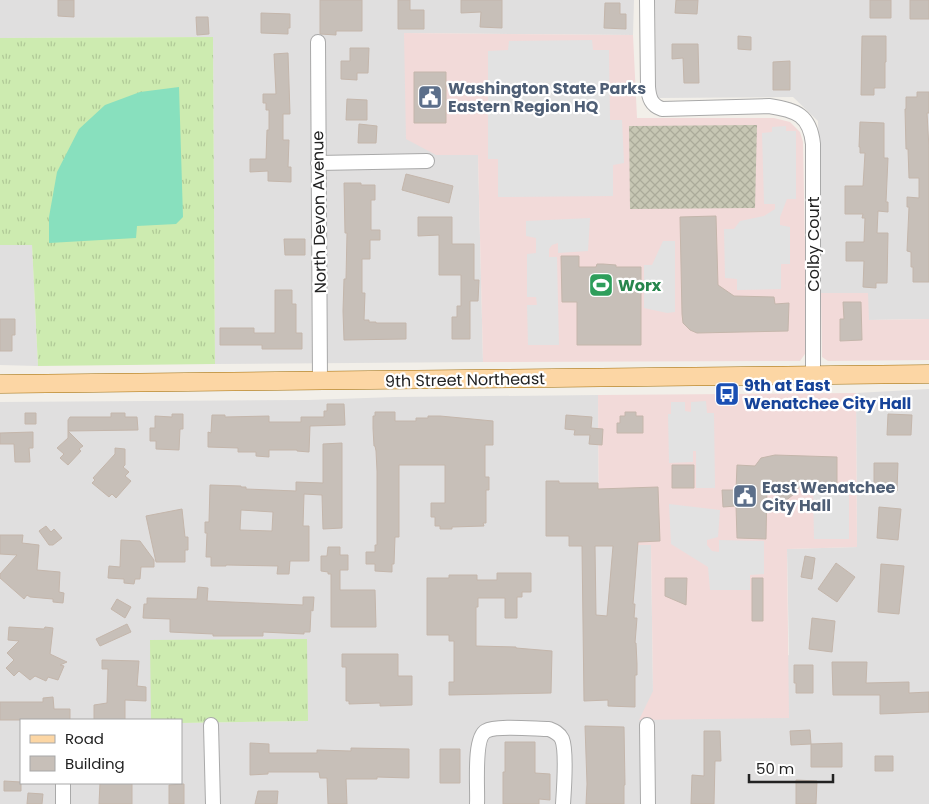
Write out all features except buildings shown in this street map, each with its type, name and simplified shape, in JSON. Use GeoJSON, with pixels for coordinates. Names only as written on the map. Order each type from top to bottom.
{"type":"FeatureCollection","features":[{"type":"Feature","properties":{"kind":"main road","name":"9th Street Northeast"},"geometry":{"type":"LineString","coordinates":[[0,384],[929,374]]}},
{"type":"Feature","properties":{"kind":"street","name":"Colby Court"},"geometry":{"type":"LineString","coordinates":[[647,0],[648,87],[649,97],[653,104],[662,108],[672,109],[769,106],[793,111],[802,117],[812,130],[813,376]]}},
{"type":"Feature","properties":{"kind":"street","name":"North Devon Avenue"},"geometry":{"type":"LineString","coordinates":[[318,42],[320,381]]}},
{"type":"Feature","properties":{"kind":"street"},"geometry":{"type":"LineString","coordinates":[[318,163],[427,161]]}},
{"type":"Feature","properties":{"kind":"street"},"geometry":{"type":"LineString","coordinates":[[211,725],[213,804]]}},
{"type":"Feature","properties":{"kind":"street"},"geometry":{"type":"LineString","coordinates":[[648,725],[648,804]]}},
{"type":"Feature","properties":{"kind":"street"},"geometry":{"type":"LineString","coordinates":[[478,804],[478,754],[482,734],[499,728],[518,728],[549,729],[556,732],[562,739],[564,754],[563,804]]}},
{"type":"Feature","properties":{"kind":"street"},"geometry":{"type":"LineString","coordinates":[[63,784],[63,804]]}},
{"type":"Feature","properties":{"kind":"shaded area"},"geometry":{"type":"Polygon","coordinates":[[[0,0],[634,0],[633,35],[404,33],[436,155],[478,155],[483,362],[215,364],[213,37],[0,38],[0,0]]]}},
{"type":"Feature","properties":{"kind":"shaded area"},"geometry":{"type":"Polygon","coordinates":[[[655,0],[929,0],[929,319],[868,320],[868,293],[821,293],[818,121],[793,97],[656,98],[655,0]]]}},
{"type":"Feature","properties":{"kind":"shaded area"},"geometry":{"type":"Polygon","coordinates":[[[404,33],[633,35],[637,118],[774,118],[790,122],[800,132],[803,142],[807,351],[800,361],[483,362],[478,155],[436,155],[406,139],[404,33]]]}},
{"type":"Feature","properties":{"kind":"shaded area"},"geometry":{"type":"Polygon","coordinates":[[[592,40],[593,50],[609,50],[610,120],[622,120],[624,163],[613,165],[613,196],[498,197],[498,159],[488,159],[488,51],[508,50],[509,41],[592,40]]]}},
{"type":"Feature","properties":{"kind":"shaded area"},"geometry":{"type":"Polygon","coordinates":[[[757,125],[755,208],[630,209],[629,126],[757,125]]]}},
{"type":"Feature","properties":{"kind":"shaded area"},"geometry":{"type":"Polygon","coordinates":[[[786,126],[786,131],[796,131],[796,199],[787,199],[780,217],[780,225],[790,227],[790,264],[781,264],[781,289],[737,290],[737,279],[725,278],[724,229],[734,229],[740,221],[764,216],[775,209],[775,204],[764,204],[762,133],[772,132],[772,127],[786,126]]]}},
{"type":"Feature","properties":{"kind":"shaded area"},"geometry":{"type":"Polygon","coordinates":[[[590,218],[588,251],[558,253],[558,243],[552,245],[549,249],[549,257],[557,257],[559,345],[528,345],[527,305],[537,305],[536,297],[527,297],[527,254],[536,253],[536,238],[526,236],[526,221],[590,218]]]}},
{"type":"Feature","properties":{"kind":"shaded area"},"geometry":{"type":"Polygon","coordinates":[[[663,241],[675,241],[675,312],[667,313],[644,308],[644,265],[652,265],[663,241]]]}},
{"type":"Feature","properties":{"kind":"shaded area"},"geometry":{"type":"Polygon","coordinates":[[[0,245],[32,245],[38,366],[0,365],[0,245]]]}},
{"type":"Feature","properties":{"kind":"shaded area"},"geometry":{"type":"Polygon","coordinates":[[[821,293],[868,293],[869,320],[929,319],[929,360],[828,361],[822,357],[821,293]]]}},
{"type":"Feature","properties":{"kind":"shaded area"},"geometry":{"type":"Polygon","coordinates":[[[929,389],[929,804],[0,804],[0,402],[308,400],[598,395],[599,545],[651,545],[653,692],[789,655],[787,549],[857,547],[856,393],[929,389]],[[151,640],[151,719],[20,719],[20,784],[182,784],[182,723],[307,721],[151,640]]]}},
{"type":"Feature","properties":{"kind":"shaded area"},"geometry":{"type":"Polygon","coordinates":[[[856,393],[857,547],[787,549],[789,718],[639,720],[653,691],[651,545],[599,545],[598,395],[856,393]]]}},
{"type":"Feature","properties":{"kind":"shaded area"},"geometry":{"type":"Polygon","coordinates":[[[706,401],[707,413],[714,413],[715,488],[696,488],[696,451],[693,451],[693,462],[669,463],[668,414],[671,414],[671,402],[685,402],[685,411],[691,412],[691,402],[706,401]]]}},
{"type":"Feature","properties":{"kind":"shaded area"},"geometry":{"type":"Polygon","coordinates":[[[813,490],[849,490],[849,539],[814,539],[813,490]]]}},
{"type":"Feature","properties":{"kind":"shaded area"},"geometry":{"type":"Polygon","coordinates":[[[669,504],[720,510],[718,537],[707,540],[707,545],[712,551],[719,552],[719,540],[764,541],[764,574],[750,575],[750,590],[710,590],[708,567],[671,544],[669,504]]]}},
{"type":"Feature","properties":{"kind":"green space"},"geometry":{"type":"Polygon","coordinates":[[[213,37],[215,364],[38,366],[32,245],[0,245],[0,38],[213,37]]]}},
{"type":"Feature","properties":{"kind":"green space"},"geometry":{"type":"Polygon","coordinates":[[[179,87],[183,217],[176,224],[137,226],[136,238],[49,243],[49,217],[57,172],[79,129],[105,105],[140,92],[179,87]]]}},
{"type":"Feature","properties":{"kind":"green space"},"geometry":{"type":"Polygon","coordinates":[[[307,639],[308,721],[182,723],[182,719],[151,719],[150,640],[307,639]]]}},
{"type":"Feature","properties":{"kind":"place","name":"Washington State Parks Eastern Region HQ"},"geometry":{"type":"Point","coordinates":[430,97]}},
{"type":"Feature","properties":{"kind":"place","name":"Worx"},"geometry":{"type":"Point","coordinates":[601,285]}},
{"type":"Feature","properties":{"kind":"place","name":"9th at East Wenatchee City Hall"},"geometry":{"type":"Point","coordinates":[727,394]}},
{"type":"Feature","properties":{"kind":"place","name":"East Wenatchee City Hall"},"geometry":{"type":"Point","coordinates":[745,496]}}]}
